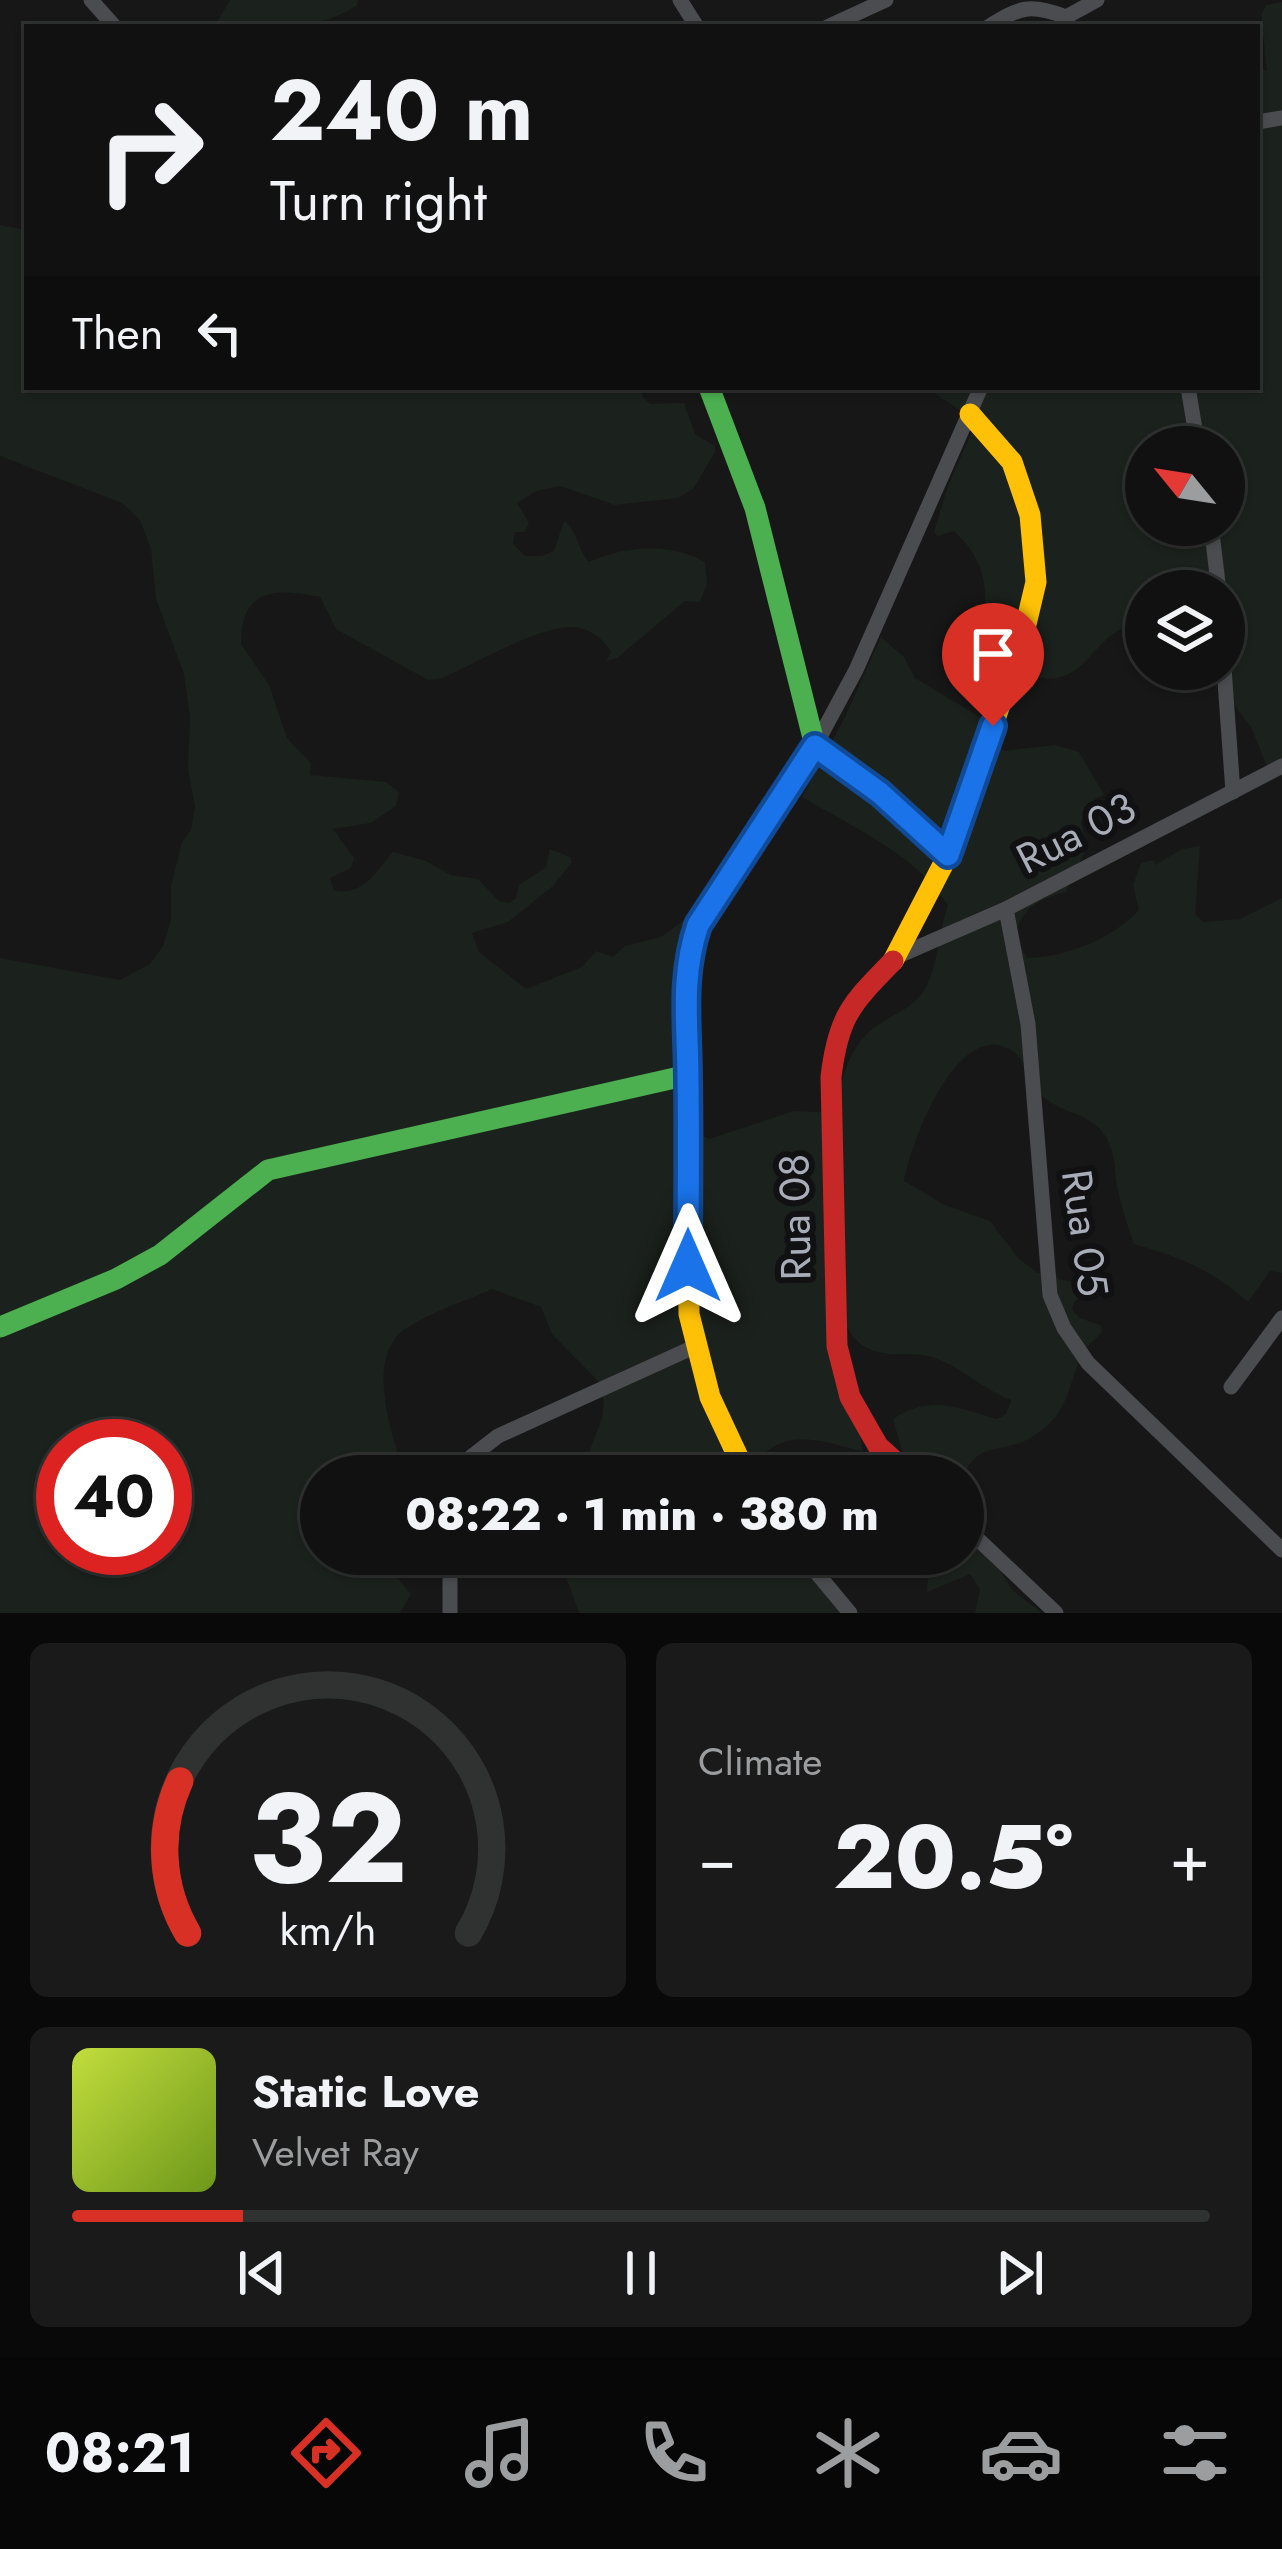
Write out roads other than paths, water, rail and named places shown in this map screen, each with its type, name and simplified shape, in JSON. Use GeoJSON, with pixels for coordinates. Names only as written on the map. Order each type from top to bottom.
{"type":"FeatureCollection","features":[{"type":"Feature","properties":{"kind":"street"},"geometry":{"type":"LineString","coordinates":[[91,0],[113,24]]}},
{"type":"Feature","properties":{"kind":"street"},"geometry":{"type":"LineString","coordinates":[[833,24],[886,0]]}},
{"type":"Feature","properties":{"kind":"street"},"geometry":{"type":"LineString","coordinates":[[993,24],[1022,8],[1036,7],[1066,17],[1097,0]]}},
{"type":"Feature","properties":{"kind":"street"},"geometry":{"type":"LineString","coordinates":[[711,390],[749,489],[785,614],[815,746],[880,793],[948,855]]}},
{"type":"Feature","properties":{"kind":"street"},"geometry":{"type":"LineString","coordinates":[[735,1455],[694,1346],[689,1314],[683,993],[687,956],[698,925],[815,746],[856,670],[980,390]]}},
{"type":"Feature","properties":{"kind":"street"},"geometry":{"type":"LineString","coordinates":[[1188,390],[1194,426]]}},
{"type":"Feature","properties":{"kind":"street","name":"Rua 08"},"geometry":{"type":"LineString","coordinates":[[889,1455],[850,1396],[837,1346],[830,1077],[836,1034],[855,1000],[898,956],[948,855],[1022,640],[1036,582],[1030,515],[1012,462],[970,414]]}},
{"type":"Feature","properties":{"kind":"street"},"geometry":{"type":"LineString","coordinates":[[1226,690],[1233,792]]}},
{"type":"Feature","properties":{"kind":"street","name":"Rua 03"},"geometry":{"type":"LineString","coordinates":[[898,956],[1006,909],[1282,766]]}},
{"type":"Feature","properties":{"kind":"street","name":"Rua 05"},"geometry":{"type":"LineString","coordinates":[[1006,909],[1028,1024],[1050,1295],[1064,1328],[1088,1363],[1282,1550]]}},
{"type":"Feature","properties":{"kind":"street"},"geometry":{"type":"LineString","coordinates":[[0,1327],[154,1259],[268,1170],[688,1075]]}},
{"type":"Feature","properties":{"kind":"street"},"geometry":{"type":"LineString","coordinates":[[1231,1388],[1282,1318]]}},
{"type":"Feature","properties":{"kind":"street"},"geometry":{"type":"LineString","coordinates":[[473,1455],[497,1436],[694,1346]]}},
{"type":"Feature","properties":{"kind":"street"},"geometry":{"type":"LineString","coordinates":[[984,1545],[1056,1613]]}},
{"type":"Feature","properties":{"kind":"street"},"geometry":{"type":"LineString","coordinates":[[450,1575],[450,1613]]}},
{"type":"Feature","properties":{"kind":"street"},"geometry":{"type":"LineString","coordinates":[[818,1575],[850,1613]]}}]}
